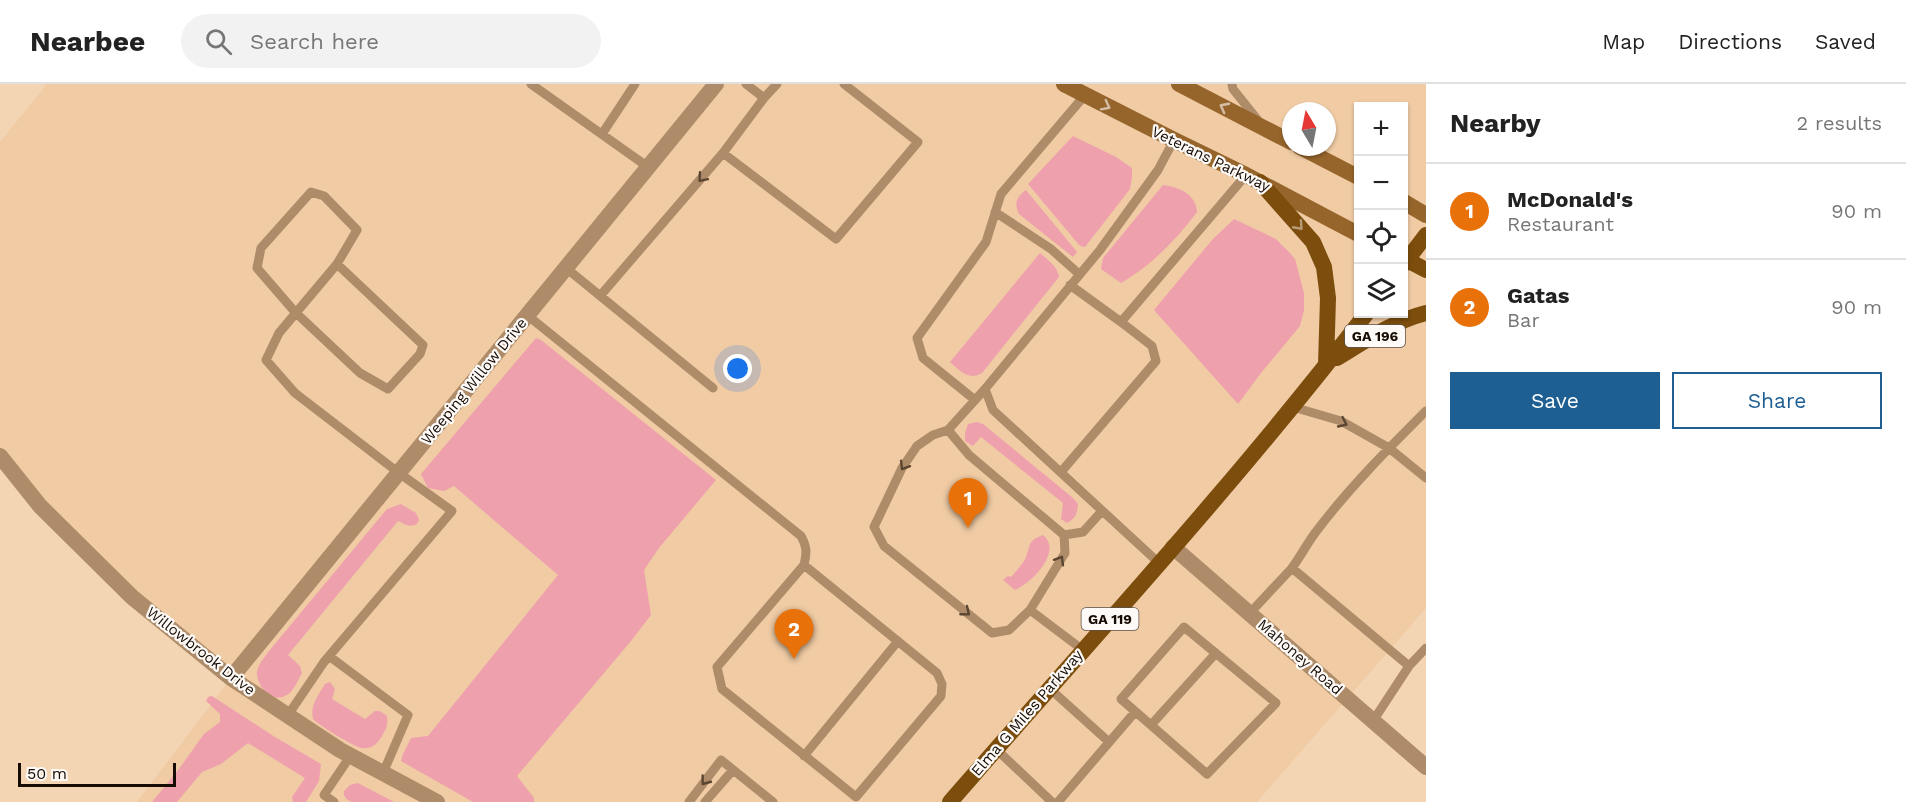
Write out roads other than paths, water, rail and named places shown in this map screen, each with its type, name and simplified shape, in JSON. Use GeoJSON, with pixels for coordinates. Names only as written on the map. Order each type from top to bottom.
{"type":"FeatureCollection","features":[{"type":"Feature","properties":{"kind":"main road","name":"Veterans Parkway"},"geometry":{"type":"LineString","coordinates":[[1064,84],[1253,178],[1354,231]]}},
{"type":"Feature","properties":{"kind":"main road"},"geometry":{"type":"LineString","coordinates":[[1179,84],[1282,138]]}},
{"type":"Feature","properties":{"kind":"main road"},"geometry":{"type":"LineString","coordinates":[[1318,156],[1354,174]]}},
{"type":"Feature","properties":{"kind":"main road"},"geometry":{"type":"LineString","coordinates":[[1253,178],[1313,242],[1324,267],[1328,298],[1326,365]]}},
{"type":"Feature","properties":{"kind":"main road"},"geometry":{"type":"LineString","coordinates":[[1408,204],[1426,215]]}},
{"type":"Feature","properties":{"kind":"main road"},"geometry":{"type":"LineString","coordinates":[[1408,257],[1426,235]]}},
{"type":"Feature","properties":{"kind":"main road"},"geometry":{"type":"LineString","coordinates":[[1408,262],[1426,270]]}},
{"type":"Feature","properties":{"kind":"main road","name":"GA 196"},"geometry":{"type":"LineString","coordinates":[[1326,365],[1386,330],[1426,313]]}},
{"type":"Feature","properties":{"kind":"main road","name":"GA 119"},"geometry":{"type":"LineString","coordinates":[[1293,407],[1363,318]]}},
{"type":"Feature","properties":{"kind":"main road","name":"Elma G Miles Parkway"},"geometry":{"type":"LineString","coordinates":[[950,802],[1293,407]]}},
{"type":"Feature","properties":{"kind":"street","name":"Weeping Willow Drive"},"geometry":{"type":"LineString","coordinates":[[231,678],[716,84]]}},
{"type":"Feature","properties":{"kind":"street","name":"Willowbrook Drive"},"geometry":{"type":"LineString","coordinates":[[0,456],[40,506],[132,597],[231,678],[351,755],[437,802]]}},
{"type":"Feature","properties":{"kind":"street","name":"Mahoney Road"},"geometry":{"type":"LineString","coordinates":[[1173,547],[1426,767]]}},
{"type":"Feature","properties":{"kind":"lane"},"geometry":{"type":"LineString","coordinates":[[531,84],[648,167]]}},
{"type":"Feature","properties":{"kind":"lane"},"geometry":{"type":"LineString","coordinates":[[602,134],[635,84]]}},
{"type":"Feature","properties":{"kind":"lane"},"geometry":{"type":"LineString","coordinates":[[746,84],[764,98]]}},
{"type":"Feature","properties":{"kind":"lane"},"geometry":{"type":"LineString","coordinates":[[600,296],[723,153],[777,84]]}},
{"type":"Feature","properties":{"kind":"lane"},"geometry":{"type":"LineString","coordinates":[[723,153],[836,239],[918,142],[844,84]]}},
{"type":"Feature","properties":{"kind":"lane"},"geometry":{"type":"LineString","coordinates":[[1232,84],[1250,113],[1269,131]]}},
{"type":"Feature","properties":{"kind":"lane"},"geometry":{"type":"LineString","coordinates":[[975,400],[923,358],[917,338],[986,243],[1001,194],[1085,95]]}},
{"type":"Feature","properties":{"kind":"lane"},"geometry":{"type":"LineString","coordinates":[[948,430],[969,455],[1064,535],[1065,553],[1030,610],[1009,630],[992,633],[884,546],[874,527],[902,468],[917,446],[933,435],[948,430],[985,389],[1100,250],[1158,170],[1174,140]]}},
{"type":"Feature","properties":{"kind":"lane"},"geometry":{"type":"LineString","coordinates":[[1121,322],[1253,178]]}},
{"type":"Feature","properties":{"kind":"lane"},"geometry":{"type":"LineString","coordinates":[[288,715],[329,656],[452,511],[296,393],[266,360],[279,333],[295,312],[336,264],[357,230],[324,196],[311,192],[261,248],[257,268],[295,312],[360,373],[388,389],[420,354],[423,345],[336,264]]}},
{"type":"Feature","properties":{"kind":"lane"},"geometry":{"type":"LineString","coordinates":[[995,212],[1051,249],[1079,274]]}},
{"type":"Feature","properties":{"kind":"lane"},"geometry":{"type":"LineString","coordinates":[[566,268],[713,388]]}},
{"type":"Feature","properties":{"kind":"lane"},"geometry":{"type":"LineString","coordinates":[[1061,472],[1156,361],[1152,346],[1070,285]]}},
{"type":"Feature","properties":{"kind":"lane"},"geometry":{"type":"LineString","coordinates":[[527,315],[801,536],[807,553],[804,565],[717,667],[722,688],[857,800],[941,696],[942,684],[937,673],[804,565]]}},
{"type":"Feature","properties":{"kind":"lane"},"geometry":{"type":"LineString","coordinates":[[985,389],[993,410],[1159,563]]}},
{"type":"Feature","properties":{"kind":"lane"},"geometry":{"type":"LineString","coordinates":[[1293,407],[1341,421],[1389,448],[1426,478]]}},
{"type":"Feature","properties":{"kind":"lane"},"geometry":{"type":"LineString","coordinates":[[1250,614],[1292,568],[1316,533],[1389,448],[1426,411]]}},
{"type":"Feature","properties":{"kind":"lane"},"geometry":{"type":"LineString","coordinates":[[1064,535],[1083,532],[1102,511]]}},
{"type":"Feature","properties":{"kind":"lane"},"geometry":{"type":"LineString","coordinates":[[1292,568],[1409,666]]}},
{"type":"Feature","properties":{"kind":"lane"},"geometry":{"type":"LineString","coordinates":[[1030,610],[1083,650]]}},
{"type":"Feature","properties":{"kind":"lane"},"geometry":{"type":"LineString","coordinates":[[1184,627],[1276,703],[1207,774],[1135,712],[1121,699],[1184,627]]}},
{"type":"Feature","properties":{"kind":"lane"},"geometry":{"type":"LineString","coordinates":[[804,756],[898,641]]}},
{"type":"Feature","properties":{"kind":"lane"},"geometry":{"type":"LineString","coordinates":[[1373,721],[1409,666],[1426,648]]}},
{"type":"Feature","properties":{"kind":"lane"},"geometry":{"type":"LineString","coordinates":[[1151,726],[1216,652]]}},
{"type":"Feature","properties":{"kind":"lane"},"geometry":{"type":"LineString","coordinates":[[329,656],[408,715],[383,773]]}},
{"type":"Feature","properties":{"kind":"lane"},"geometry":{"type":"LineString","coordinates":[[1049,688],[1109,742]]}},
{"type":"Feature","properties":{"kind":"lane"},"geometry":{"type":"LineString","coordinates":[[1058,802],[1135,712]]}},
{"type":"Feature","properties":{"kind":"lane"},"geometry":{"type":"LineString","coordinates":[[996,749],[1052,802]]}},
{"type":"Feature","properties":{"kind":"lane"},"geometry":{"type":"LineString","coordinates":[[334,802],[321,798],[351,755]]}},
{"type":"Feature","properties":{"kind":"lane"},"geometry":{"type":"LineString","coordinates":[[689,802],[721,760],[773,802]]}},
{"type":"Feature","properties":{"kind":"lane"},"geometry":{"type":"LineString","coordinates":[[705,802],[733,770]]}},
{"type":"Feature","properties":{"kind":"place","name":"McDonald's"},"geometry":{"type":"Point","coordinates":[968,528]}},
{"type":"Feature","properties":{"kind":"place","name":"Gatas"},"geometry":{"type":"Point","coordinates":[794,659]}}]}
